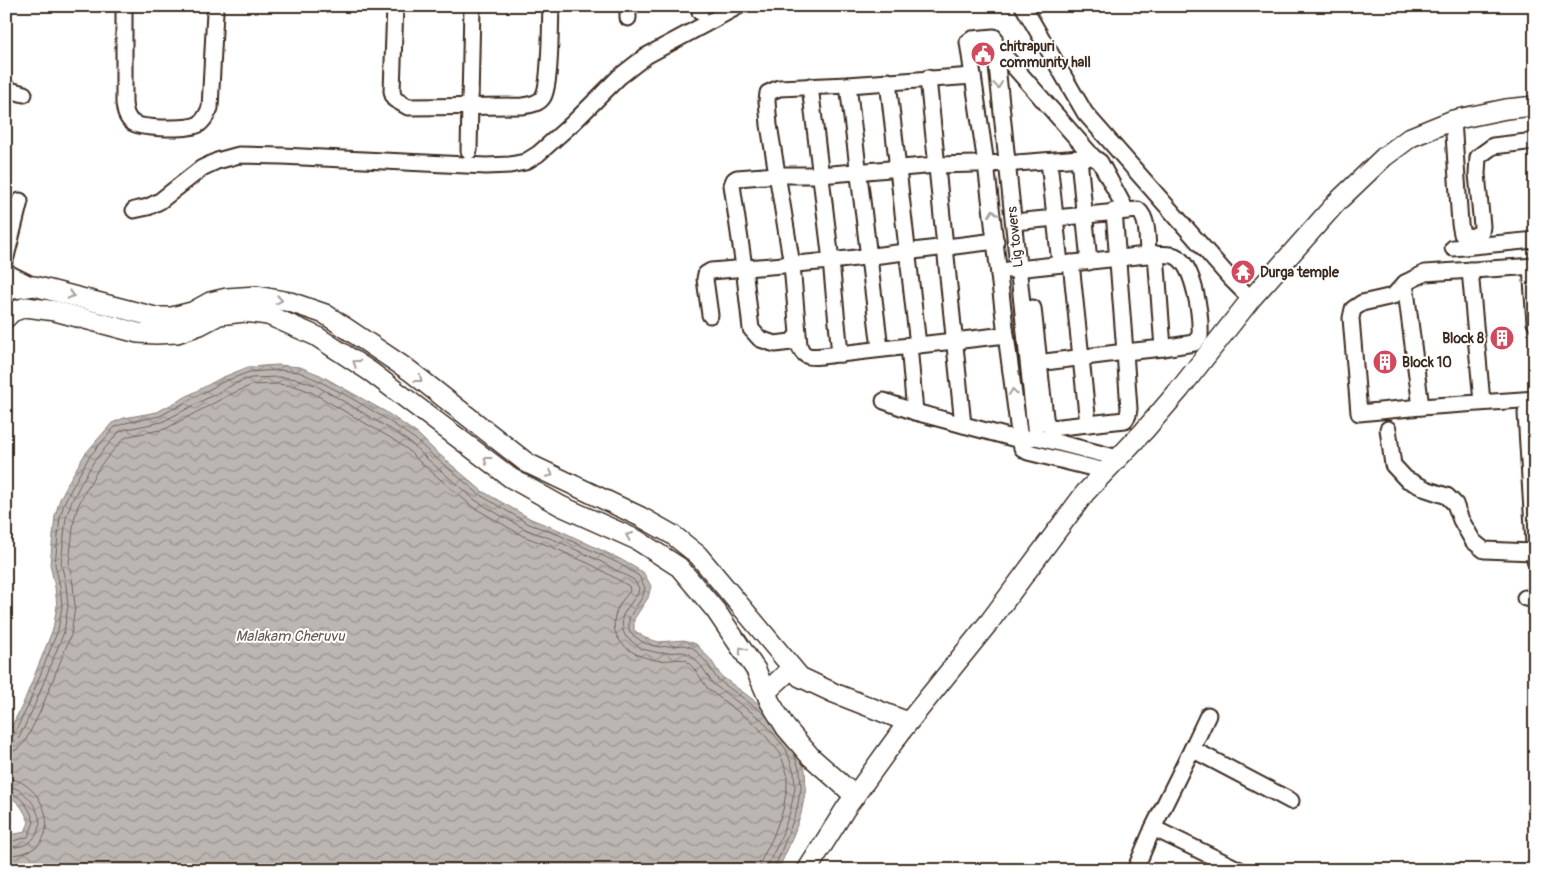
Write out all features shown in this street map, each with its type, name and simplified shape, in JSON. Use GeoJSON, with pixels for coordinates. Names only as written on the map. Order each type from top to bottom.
{"type":"FeatureCollection","features":[{"type":"Feature","properties":{"kind":"street"},"geometry":{"type":"LineString","coordinates":[[124,6],[125,115],[133,122],[143,126],[188,127],[197,125],[204,120],[210,108],[215,12]]}},
{"type":"Feature","properties":{"kind":"street"},"geometry":{"type":"LineString","coordinates":[[396,6],[392,90],[394,99],[408,107],[522,106],[534,104],[542,98],[546,84],[550,6]]}},
{"type":"Feature","properties":{"kind":"street"},"geometry":{"type":"LineString","coordinates":[[469,151],[472,6]]}},
{"type":"Feature","properties":{"kind":"street"},"geometry":{"type":"LineString","coordinates":[[134,210],[148,207],[160,201],[202,168],[217,161],[239,156],[282,156],[486,166],[525,162],[538,154],[574,122],[619,77],[646,56],[739,6]]}},
{"type":"Feature","properties":{"kind":"street"},"geometry":{"type":"LineString","coordinates":[[1024,6],[1084,113],[1230,278],[1251,299]]}},
{"type":"Feature","properties":{"kind":"street"},"geometry":{"type":"LineString","coordinates":[[1089,262],[1084,215],[1086,157],[994,41],[972,39],[968,42],[986,164],[1006,335],[1022,448],[1028,452],[1111,464]]}},
{"type":"Feature","properties":{"kind":"street","name":"Lig towers"},"geometry":{"type":"LineString","coordinates":[[994,41],[1012,163],[1033,364]]}},
{"type":"Feature","properties":{"kind":"street"},"geometry":{"type":"LineString","coordinates":[[974,76],[780,88],[768,93],[767,108],[792,265],[797,336],[799,345],[807,356],[1006,335]]}},
{"type":"Feature","properties":{"kind":"street"},"geometry":{"type":"LineString","coordinates":[[928,78],[963,425]]}},
{"type":"Feature","properties":{"kind":"street"},"geometry":{"type":"LineString","coordinates":[[888,81],[908,252],[916,412]]}},
{"type":"Feature","properties":{"kind":"street"},"geometry":{"type":"LineString","coordinates":[[848,85],[880,348]]}},
{"type":"Feature","properties":{"kind":"street"},"geometry":{"type":"LineString","coordinates":[[810,86],[840,354]]}},
{"type":"Feature","properties":{"kind":"street"},"geometry":{"type":"LineString","coordinates":[[6,89],[24,94]]}},
{"type":"Feature","properties":{"kind":"street"},"geometry":{"type":"LineString","coordinates":[[807,870],[855,796],[908,722],[990,621],[1085,493],[1144,431],[1180,389],[1251,299],[1337,202],[1384,157],[1411,138],[1453,120],[1506,109],[1535,106]]}},
{"type":"Feature","properties":{"kind":"street"},"geometry":{"type":"LineString","coordinates":[[1453,120],[1460,224],[1462,234],[1471,237],[1481,233],[1482,226],[1477,174],[1478,158],[1493,146],[1535,141]]}},
{"type":"Feature","properties":{"kind":"street"},"geometry":{"type":"LineString","coordinates":[[797,336],[791,342],[775,344],[760,339],[751,329],[732,185],[737,178],[778,174],[859,172],[936,165],[1049,161],[1086,157],[1100,162],[1120,211],[1118,259],[1128,415],[1125,420],[1051,428],[1048,426],[1045,418],[1033,364]]}},
{"type":"Feature","properties":{"kind":"street"},"geometry":{"type":"LineString","coordinates":[[1049,161],[1054,218],[1065,264],[1081,358],[1088,424]]}},
{"type":"Feature","properties":{"kind":"street"},"geometry":{"type":"LineString","coordinates":[[6,257],[20,201]]}},
{"type":"Feature","properties":{"kind":"street"},"geometry":{"type":"LineString","coordinates":[[1018,222],[1120,211],[1138,210],[1142,213],[1152,254],[1163,348]]}},
{"type":"Feature","properties":{"kind":"street"},"geometry":{"type":"LineString","coordinates":[[1453,248],[1535,240]]}},
{"type":"Feature","properties":{"kind":"street"},"geometry":{"type":"LineString","coordinates":[[710,315],[705,279],[706,274],[711,271],[869,257],[996,241]]}},
{"type":"Feature","properties":{"kind":"street"},"geometry":{"type":"LineString","coordinates":[[999,271],[1152,254],[1176,256],[1185,266],[1195,288],[1200,336],[1194,343],[1033,364]]}},
{"type":"Feature","properties":{"kind":"street"},"geometry":{"type":"LineString","coordinates":[[1535,324],[1533,266],[1425,273],[1405,283],[1393,296],[1362,303],[1353,309],[1351,318],[1359,413],[1482,402],[1535,400]]}},
{"type":"Feature","properties":{"kind":"street"},"geometry":{"type":"LineString","coordinates":[[1470,270],[1482,402]]}},
{"type":"Feature","properties":{"kind":"street"},"geometry":{"type":"LineString","coordinates":[[6,272],[34,286],[156,326]]}},
{"type":"Feature","properties":{"kind":"street"},"geometry":{"type":"LineString","coordinates":[[1405,283],[1422,407]]}},
{"type":"Feature","properties":{"kind":"street"},"geometry":{"type":"LineString","coordinates":[[6,290],[34,286]]}},
{"type":"Feature","properties":{"kind":"street"},"geometry":{"type":"LineString","coordinates":[[244,305],[257,296],[290,302],[325,314],[410,371],[527,463],[641,517],[673,535],[698,555],[800,677],[908,722]]}},
{"type":"Feature","properties":{"kind":"street"},"geometry":{"type":"LineString","coordinates":[[6,318],[12,312],[26,307],[55,311],[138,333],[172,317],[192,312],[210,302],[227,298],[316,336],[370,372],[511,478],[561,506],[637,540],[679,567],[716,611],[756,670],[786,728],[811,757],[855,796]]}},
{"type":"Feature","properties":{"kind":"street"},"geometry":{"type":"LineString","coordinates":[[1033,364],[1036,437]]}},
{"type":"Feature","properties":{"kind":"street"},"geometry":{"type":"LineString","coordinates":[[884,401],[916,412],[1020,440],[1036,437],[1111,464]]}},
{"type":"Feature","properties":{"kind":"street"},"geometry":{"type":"LineString","coordinates":[[1526,413],[1535,560]]}},
{"type":"Feature","properties":{"kind":"street"},"geometry":{"type":"LineString","coordinates":[[1388,429],[1393,465],[1406,478],[1426,489],[1447,496],[1455,504],[1473,542],[1484,550],[1534,552]]}},
{"type":"Feature","properties":{"kind":"street"},"geometry":{"type":"LineString","coordinates":[[679,567],[698,555]]}},
{"type":"Feature","properties":{"kind":"street"},"geometry":{"type":"LineString","coordinates":[[766,692],[792,668]]}},
{"type":"Feature","properties":{"kind":"street"},"geometry":{"type":"LineString","coordinates":[[1135,870],[1153,828],[1208,715]]}},
{"type":"Feature","properties":{"kind":"street"},"geometry":{"type":"LineString","coordinates":[[1192,749],[1291,801]]}},
{"type":"Feature","properties":{"kind":"street"},"geometry":{"type":"LineString","coordinates":[[1153,828],[1240,870]]}},
{"type":"Feature","properties":{"kind":"water","name":"Malakam Cheruvu"},"geometry":{"type":"Polygon","coordinates":[[[278,365],[300,367],[320,375],[386,412],[419,435],[482,491],[531,519],[559,530],[643,572],[651,586],[648,598],[634,619],[634,630],[645,638],[659,642],[684,640],[696,644],[711,660],[721,676],[770,712],[796,743],[805,770],[806,788],[801,814],[778,870],[6,870],[6,836],[25,832],[29,822],[18,803],[6,797],[6,737],[23,704],[53,629],[57,606],[50,564],[55,516],[60,499],[69,481],[85,454],[112,423],[124,418],[157,412],[221,378],[248,367],[278,365]]]}},
{"type":"Feature","properties":{"kind":"place","name":"chitrapuri community hall"},"geometry":{"type":"Point","coordinates":[983,54]}},
{"type":"Feature","properties":{"kind":"place","name":"Durga temple"},"geometry":{"type":"Point","coordinates":[1243,272]}},
{"type":"Feature","properties":{"kind":"place","name":"Block 8"},"geometry":{"type":"Point","coordinates":[1502,338]}},
{"type":"Feature","properties":{"kind":"place","name":"Block 10"},"geometry":{"type":"Point","coordinates":[1385,362]}}]}
